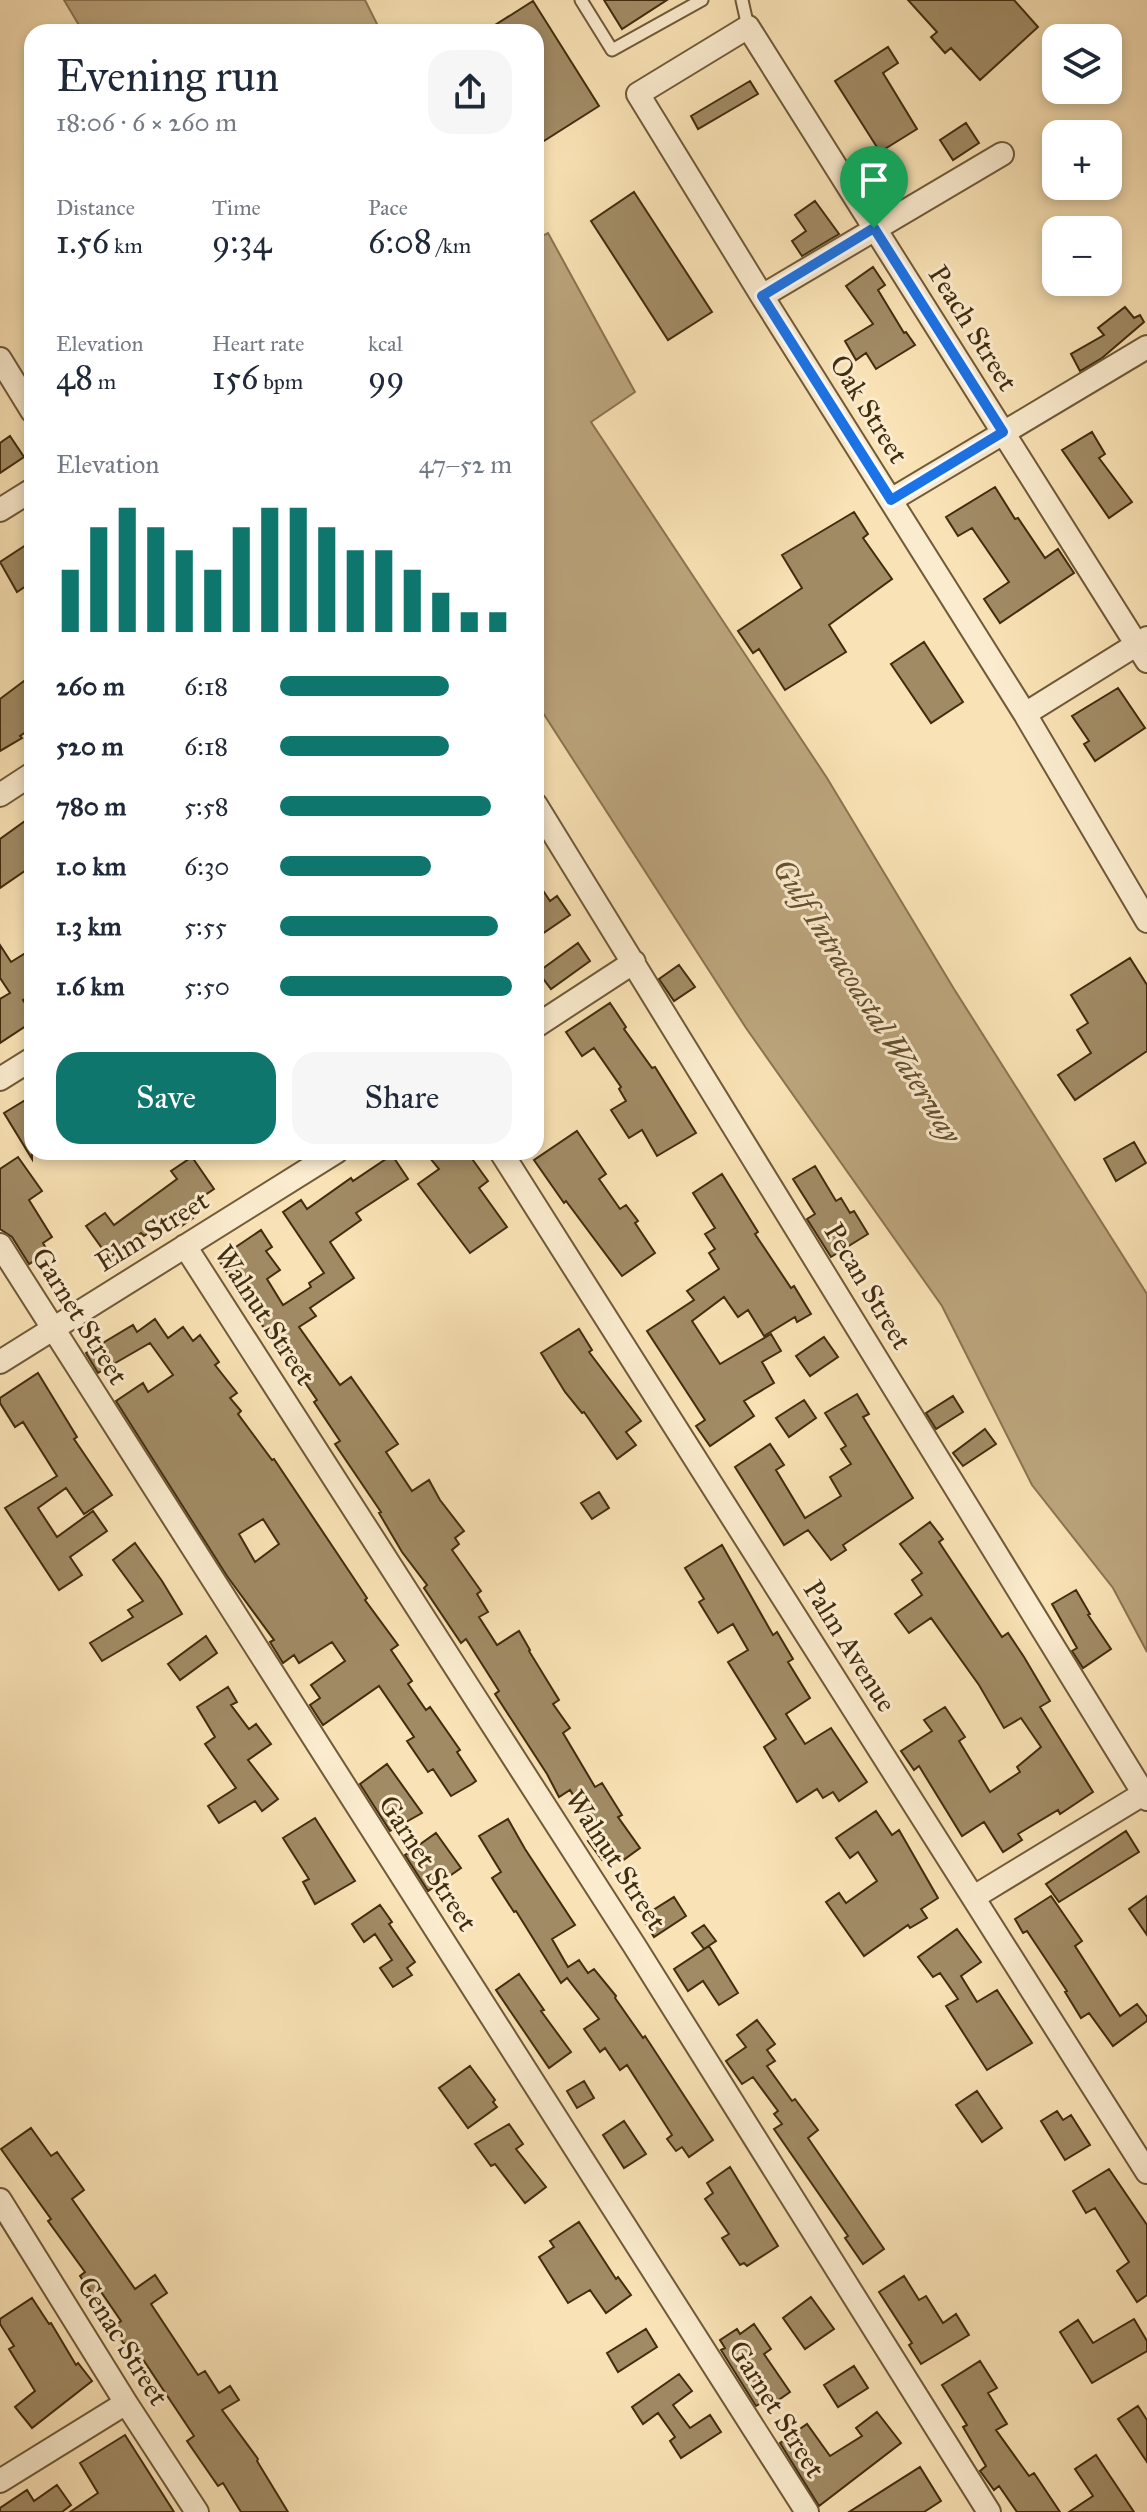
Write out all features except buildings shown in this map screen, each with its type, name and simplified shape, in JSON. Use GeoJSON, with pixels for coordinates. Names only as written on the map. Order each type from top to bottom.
{"type":"FeatureCollection","features":[{"type":"Feature","properties":{"kind":"street","name":"Oak Street"},"geometry":{"type":"LineString","coordinates":[[748,27],[638,94],[1025,714],[1146,916]]}},
{"type":"Feature","properties":{"kind":"street","name":"Peach Street"},"geometry":{"type":"LineString","coordinates":[[748,27],[1003,432],[1144,648]]}},
{"type":"Feature","properties":{"kind":"street"},"geometry":{"type":"LineString","coordinates":[[762,296],[1002,154]]}},
{"type":"Feature","properties":{"kind":"street"},"geometry":{"type":"LineString","coordinates":[[891,500],[1147,347]]}},
{"type":"Feature","properties":{"kind":"street"},"geometry":{"type":"LineString","coordinates":[[0,359],[24,398]]}},
{"type":"Feature","properties":{"kind":"street"},"geometry":{"type":"LineString","coordinates":[[0,510],[24,495]]}},
{"type":"Feature","properties":{"kind":"street"},"geometry":{"type":"LineString","coordinates":[[1025,714],[1144,648]]}},
{"type":"Feature","properties":{"kind":"street"},"geometry":{"type":"LineString","coordinates":[[0,795],[24,779]]}},
{"type":"Feature","properties":{"kind":"street","name":"Pecan Street"},"geometry":{"type":"LineString","coordinates":[[544,818],[1145,1796]]}},
{"type":"Feature","properties":{"kind":"street"},"geometry":{"type":"LineString","coordinates":[[544,1021],[634,962]]}},
{"type":"Feature","properties":{"kind":"street"},"geometry":{"type":"LineString","coordinates":[[0,1079],[24,1064]]}},
{"type":"Feature","properties":{"kind":"street","name":"Elm Street"},"geometry":{"type":"LineString","coordinates":[[0,1362],[323,1160]]}},
{"type":"Feature","properties":{"kind":"street","name":"Palm Avenue"},"geometry":{"type":"LineString","coordinates":[[506,1160],[1147,2172]]}},
{"type":"Feature","properties":{"kind":"street","name":"Garnet Street"},"geometry":{"type":"LineString","coordinates":[[0,1245],[807,2512]]}},
{"type":"Feature","properties":{"kind":"street","name":"Walnut Street"},"geometry":{"type":"LineString","coordinates":[[185,1246],[634,1945],[989,2512]]}},
{"type":"Feature","properties":{"kind":"street"},"geometry":{"type":"LineString","coordinates":[[974,1897],[1145,1796]]}},
{"type":"Feature","properties":{"kind":"street","name":"Cenac Street"},"geometry":{"type":"LineString","coordinates":[[0,2200],[197,2512]]}},
{"type":"Feature","properties":{"kind":"street"},"geometry":{"type":"LineString","coordinates":[[0,2481],[126,2403]]}},
{"type":"Feature","properties":{"kind":"lane"},"geometry":{"type":"LineString","coordinates":[[581,0],[612,50],[702,0]]}},
{"type":"Feature","properties":{"kind":"lane"},"geometry":{"type":"LineString","coordinates":[[742,0],[748,27]]}},
{"type":"Feature","properties":{"kind":"water"},"geometry":{"type":"Polygon","coordinates":[[[64,0],[365,0],[377,24],[78,24],[64,0]]]}},
{"type":"Feature","properties":{"kind":"water","name":"Gulf Intracoastal Waterway"},"geometry":{"type":"Polygon","coordinates":[[[548,233],[635,392],[591,422],[827,778],[954,989],[1147,1294],[1147,1652],[1113,1588],[1032,1485],[942,1306],[746,1028],[544,714],[544,235],[548,233]]]}},
{"type":"Feature","properties":{"kind":"route"},"geometry":{"type":"LineString","coordinates":[[874,228],[1003,432],[891,500],[762,296],[874,228]]}}]}
